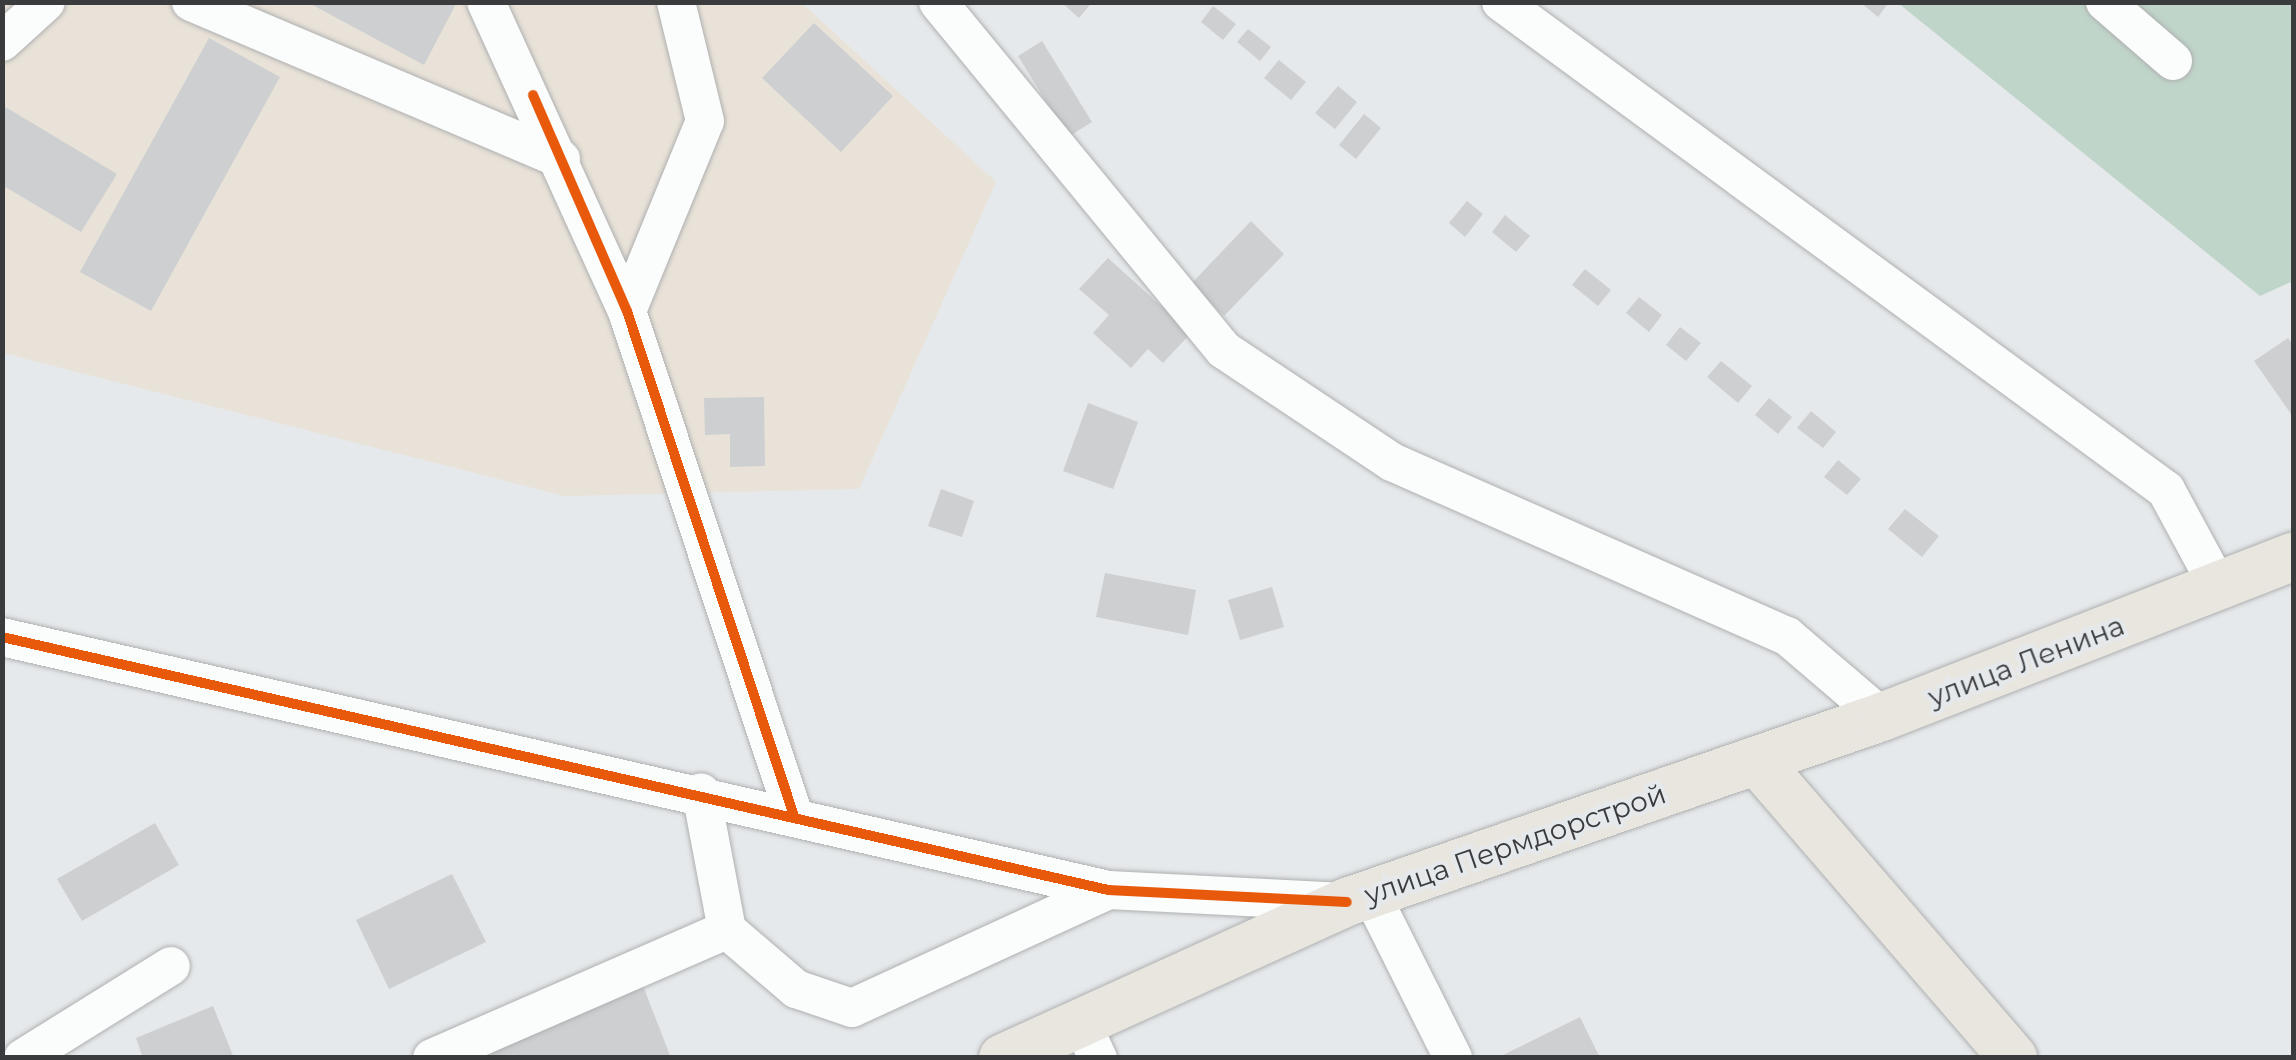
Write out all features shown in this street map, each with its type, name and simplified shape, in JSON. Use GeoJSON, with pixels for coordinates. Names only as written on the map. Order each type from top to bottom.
{"type":"FeatureCollection","features":[{"type":"Feature","properties":{"kind":"main road","name":"улица Ленина"},"geometry":{"type":"LineString","coordinates":[[1757,761],[1882,717],[2294,556]]}},
{"type":"Feature","properties":{"kind":"main road","name":"улица Пермдорстрой"},"geometry":{"type":"LineString","coordinates":[[1003,1058],[1089,1040],[1359,898],[1757,761]]}},
{"type":"Feature","properties":{"kind":"main road"},"geometry":{"type":"LineString","coordinates":[[1757,761],[2014,1058]]}},
{"type":"Feature","properties":{"kind":"street"},"geometry":{"type":"LineString","coordinates":[[2,42],[46,2]]}},
{"type":"Feature","properties":{"kind":"street"},"geometry":{"type":"LineString","coordinates":[[191,2],[561,159]]}},
{"type":"Feature","properties":{"kind":"street"},"geometry":{"type":"LineString","coordinates":[[486,2],[534,95],[627,311],[794,816]]}},
{"type":"Feature","properties":{"kind":"street"},"geometry":{"type":"LineString","coordinates":[[627,311],[704,121],[676,2]]}},
{"type":"Feature","properties":{"kind":"street"},"geometry":{"type":"LineString","coordinates":[[938,2],[1224,350],[1392,462],[1787,636],[1882,717]]}},
{"type":"Feature","properties":{"kind":"street"},"geometry":{"type":"LineString","coordinates":[[1501,2],[2166,490],[2218,586]]}},
{"type":"Feature","properties":{"kind":"street"},"geometry":{"type":"LineString","coordinates":[[2105,2],[2173,62]]}},
{"type":"Feature","properties":{"kind":"street"},"geometry":{"type":"LineString","coordinates":[[2,637],[701,792],[1108,890],[1359,898],[1453,1058]]}},
{"type":"Feature","properties":{"kind":"street"},"geometry":{"type":"LineString","coordinates":[[701,792],[727,930],[796,989],[852,1008],[1108,890]]}},
{"type":"Feature","properties":{"kind":"street"},"geometry":{"type":"LineString","coordinates":[[432,1058],[727,930]]}},
{"type":"Feature","properties":{"kind":"street"},"geometry":{"type":"LineString","coordinates":[[23,1058],[171,966]]}},
{"type":"Feature","properties":{"kind":"shaded area"},"geometry":{"type":"Polygon","coordinates":[[[2,3],[802,3],[996,182],[859,489],[565,496],[3,353],[2,3]]]}},
{"type":"Feature","properties":{"kind":"green space"},"geometry":{"type":"Polygon","coordinates":[[[1898,3],[2293,3],[2293,281],[2260,296],[1898,3]]]}},
{"type":"Feature","properties":{"kind":"building"},"geometry":{"type":"Polygon","coordinates":[[[307,2],[457,2],[424,65],[307,2]]]}},
{"type":"Feature","properties":{"kind":"building"},"geometry":{"type":"Polygon","coordinates":[[[1061,2],[1092,2],[1079,18],[1061,2]]]}},
{"type":"Feature","properties":{"kind":"building"},"geometry":{"type":"Polygon","coordinates":[[[1860,2],[1889,2],[1878,17],[1860,2]]]}},
{"type":"Feature","properties":{"kind":"building"},"geometry":{"type":"Polygon","coordinates":[[[1213,6],[1236,24],[1223,40],[1201,22],[1213,6]]]}},
{"type":"Feature","properties":{"kind":"building"},"geometry":{"type":"Polygon","coordinates":[[[814,23],[893,96],[841,152],[762,78],[814,23]]]}},
{"type":"Feature","properties":{"kind":"building"},"geometry":{"type":"Polygon","coordinates":[[[1248,29],[1271,47],[1260,61],[1237,42],[1248,29]]]}},
{"type":"Feature","properties":{"kind":"building"},"geometry":{"type":"Polygon","coordinates":[[[209,38],[280,77],[151,311],[80,272],[209,38]]]}},
{"type":"Feature","properties":{"kind":"building"},"geometry":{"type":"Polygon","coordinates":[[[1042,41],[1092,122],[1068,137],[1018,56],[1042,41]]]}},
{"type":"Feature","properties":{"kind":"building"},"geometry":{"type":"Polygon","coordinates":[[[1279,60],[1306,82],[1291,100],[1264,78],[1279,60]]]}},
{"type":"Feature","properties":{"kind":"building"},"geometry":{"type":"Polygon","coordinates":[[[1338,86],[1357,102],[1335,129],[1315,113],[1338,86]]]}},
{"type":"Feature","properties":{"kind":"building"},"geometry":{"type":"Polygon","coordinates":[[[2,105],[117,174],[81,232],[2,185],[2,105]]]}},
{"type":"Feature","properties":{"kind":"building"},"geometry":{"type":"Polygon","coordinates":[[[1364,114],[1381,128],[1356,159],[1339,145],[1364,114]]]}},
{"type":"Feature","properties":{"kind":"building"},"geometry":{"type":"Polygon","coordinates":[[[1467,201],[1483,214],[1465,237],[1449,223],[1467,201]]]}},
{"type":"Feature","properties":{"kind":"building"},"geometry":{"type":"Polygon","coordinates":[[[1505,215],[1530,236],[1516,252],[1492,232],[1505,215]]]}},
{"type":"Feature","properties":{"kind":"building"},"geometry":{"type":"Polygon","coordinates":[[[1251,221],[1284,254],[1224,316],[1191,284],[1251,221]]]}},
{"type":"Feature","properties":{"kind":"building"},"geometry":{"type":"Polygon","coordinates":[[[1108,258],[1191,333],[1163,363],[1148,349],[1131,368],[1093,333],[1109,315],[1079,289],[1108,258]]]}},
{"type":"Feature","properties":{"kind":"building"},"geometry":{"type":"Polygon","coordinates":[[[1585,269],[1611,290],[1598,306],[1572,285],[1585,269]]]}},
{"type":"Feature","properties":{"kind":"building"},"geometry":{"type":"Polygon","coordinates":[[[1639,297],[1662,315],[1649,332],[1626,313],[1639,297]]]}},
{"type":"Feature","properties":{"kind":"building"},"geometry":{"type":"Polygon","coordinates":[[[1680,327],[1701,343],[1686,361],[1666,345],[1680,327]]]}},
{"type":"Feature","properties":{"kind":"building"},"geometry":{"type":"Polygon","coordinates":[[[2288,338],[2294,346],[2291,414],[2254,361],[2288,338]]]}},
{"type":"Feature","properties":{"kind":"building"},"geometry":{"type":"Polygon","coordinates":[[[1721,361],[1752,386],[1738,403],[1707,377],[1721,361]]]}},
{"type":"Feature","properties":{"kind":"building"},"geometry":{"type":"Polygon","coordinates":[[[764,397],[765,466],[730,467],[730,434],[705,435],[704,398],[764,397]]]}},
{"type":"Feature","properties":{"kind":"building"},"geometry":{"type":"Polygon","coordinates":[[[1769,398],[1792,417],[1778,434],[1755,415],[1769,398]]]}},
{"type":"Feature","properties":{"kind":"building"},"geometry":{"type":"Polygon","coordinates":[[[1088,403],[1138,422],[1113,489],[1063,471],[1088,403]]]}},
{"type":"Feature","properties":{"kind":"building"},"geometry":{"type":"Polygon","coordinates":[[[1811,411],[1836,432],[1823,448],[1797,428],[1811,411]]]}},
{"type":"Feature","properties":{"kind":"building"},"geometry":{"type":"Polygon","coordinates":[[[1838,460],[1861,479],[1847,495],[1824,477],[1838,460]]]}},
{"type":"Feature","properties":{"kind":"building"},"geometry":{"type":"Polygon","coordinates":[[[941,489],[974,501],[962,537],[928,526],[941,489]]]}},
{"type":"Feature","properties":{"kind":"building"},"geometry":{"type":"Polygon","coordinates":[[[1905,509],[1939,536],[1922,557],[1888,529],[1905,509]]]}},
{"type":"Feature","properties":{"kind":"building"},"geometry":{"type":"Polygon","coordinates":[[[1105,573],[1196,590],[1188,635],[1096,617],[1105,573]]]}},
{"type":"Feature","properties":{"kind":"building"},"geometry":{"type":"Polygon","coordinates":[[[1272,587],[1284,627],[1240,640],[1228,600],[1272,587]]]}},
{"type":"Feature","properties":{"kind":"building"},"geometry":{"type":"Polygon","coordinates":[[[155,823],[179,865],[82,921],[57,879],[155,823]]]}},
{"type":"Feature","properties":{"kind":"building"},"geometry":{"type":"Polygon","coordinates":[[[452,874],[486,942],[389,989],[356,920],[452,874]]]}},
{"type":"Feature","properties":{"kind":"building"},"geometry":{"type":"Polygon","coordinates":[[[640,978],[671,1058],[493,1058],[486,1040],[640,978]]]}},
{"type":"Feature","properties":{"kind":"building"},"geometry":{"type":"Polygon","coordinates":[[[213,1006],[234,1058],[143,1058],[136,1038],[213,1006]]]}},
{"type":"Feature","properties":{"kind":"building"},"geometry":{"type":"Polygon","coordinates":[[[1580,1017],[1600,1058],[1497,1058],[1580,1017]]]}},
{"type":"Feature","properties":{"kind":"cycle path"},"geometry":{"type":"LineString","coordinates":[[533,95],[627,311],[794,816]]}},
{"type":"Feature","properties":{"kind":"cycle path"},"geometry":{"type":"LineString","coordinates":[[2,637],[1108,890],[1347,902]]}}]}
